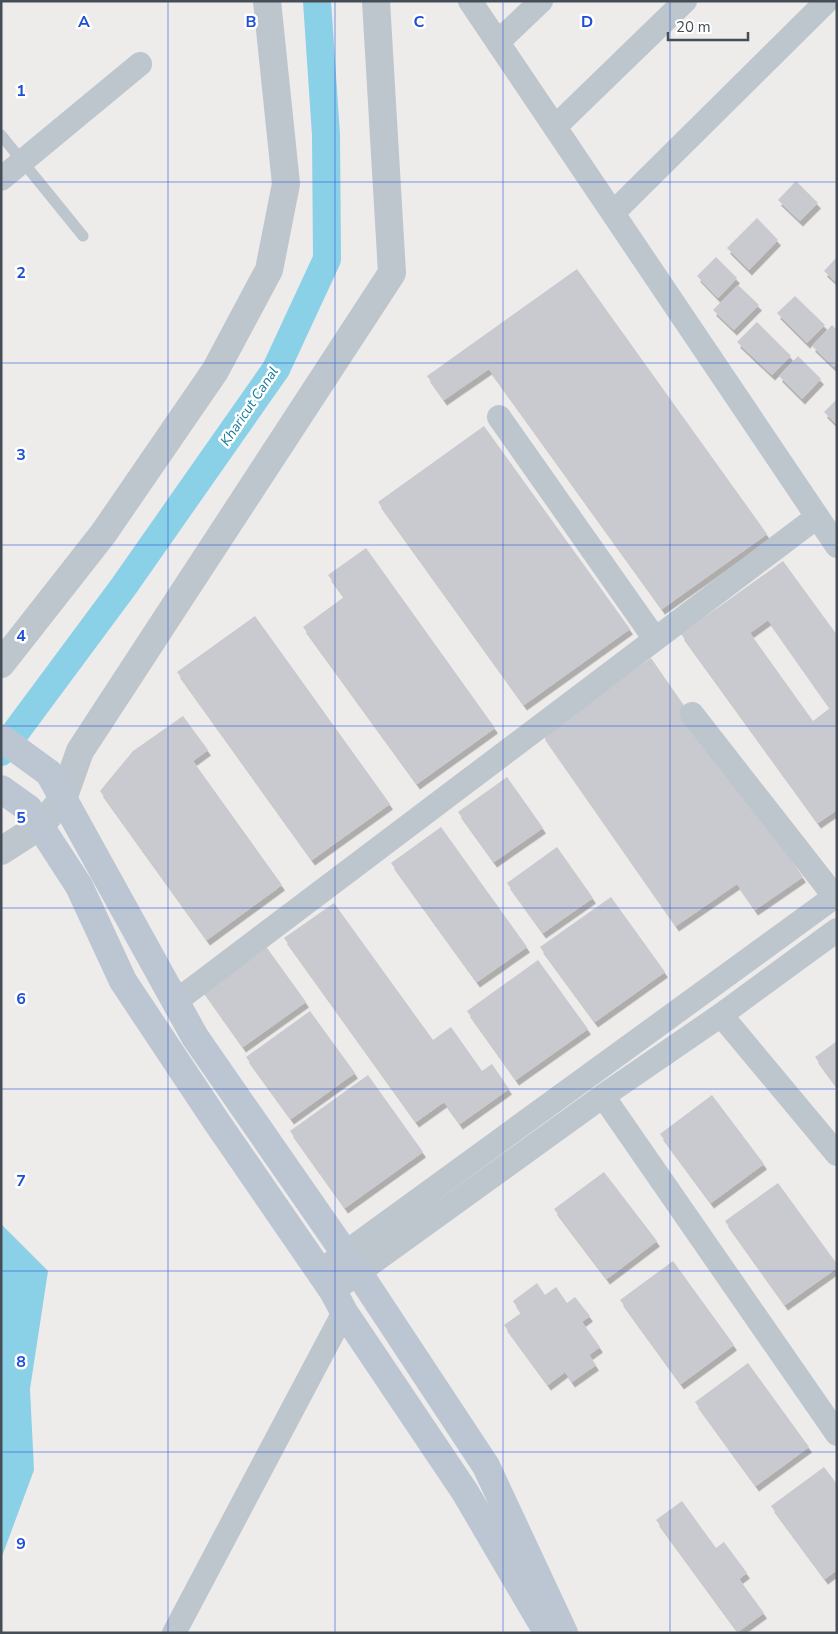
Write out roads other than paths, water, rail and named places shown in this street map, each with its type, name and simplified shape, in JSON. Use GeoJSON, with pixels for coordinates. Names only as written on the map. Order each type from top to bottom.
{"type":"FeatureCollection","features":[{"type":"Feature","properties":{"kind":"main road"},"geometry":{"type":"LineString","coordinates":[[1,738],[49,773],[195,1037],[352,1263],[486,1466],[564,1633]]}},
{"type":"Feature","properties":{"kind":"main road"},"geometry":{"type":"LineString","coordinates":[[1,789],[34,818],[79,886],[122,981],[466,1492],[548,1633]]}},
{"type":"Feature","properties":{"kind":"street"},"geometry":{"type":"LineString","coordinates":[[1,664],[103,534],[215,371],[269,270],[286,184],[267,1]]}},
{"type":"Feature","properties":{"kind":"street"},"geometry":{"type":"LineString","coordinates":[[1,851],[34,818],[63,799],[80,751],[392,273],[376,1]]}},
{"type":"Feature","properties":{"kind":"street"},"geometry":{"type":"LineString","coordinates":[[470,1],[817,517],[835,540]]}},
{"type":"Feature","properties":{"kind":"street"},"geometry":{"type":"LineString","coordinates":[[498,42],[541,1]]}},
{"type":"Feature","properties":{"kind":"street"},"geometry":{"type":"LineString","coordinates":[[555,127],[685,1]]}},
{"type":"Feature","properties":{"kind":"street"},"geometry":{"type":"LineString","coordinates":[[613,213],[827,1]]}},
{"type":"Feature","properties":{"kind":"street"},"geometry":{"type":"LineString","coordinates":[[1,180],[140,64]]}},
{"type":"Feature","properties":{"kind":"street"},"geometry":{"type":"LineString","coordinates":[[498,418],[655,640]]}},
{"type":"Feature","properties":{"kind":"street"},"geometry":{"type":"LineString","coordinates":[[175,1002],[817,517]]}},
{"type":"Feature","properties":{"kind":"street"},"geometry":{"type":"LineString","coordinates":[[174,1633],[332,1292],[352,1263],[836,896],[692,714]]}},
{"type":"Feature","properties":{"kind":"street"},"geometry":{"type":"LineString","coordinates":[[352,1263],[721,1015],[837,930]]}},
{"type":"Feature","properties":{"kind":"street"},"geometry":{"type":"LineString","coordinates":[[721,1015],[837,1154]]}},
{"type":"Feature","properties":{"kind":"street"},"geometry":{"type":"LineString","coordinates":[[603,1096],[837,1434]]}},
{"type":"Feature","properties":{"kind":"lane"},"geometry":{"type":"LineString","coordinates":[[1,135],[82,236]]}},
{"type":"Feature","properties":{"kind":"water"},"geometry":{"type":"Polygon","coordinates":[[[1,1224],[48,1271],[30,1389],[34,1470],[1,1559],[1,1224]]]}},
{"type":"Feature","properties":{"kind":"waterway","name":"Kharicut Canal"},"geometry":{"type":"LineString","coordinates":[[1,752],[124,586],[276,369],[327,259],[326,135],[317,1]]}}]}
